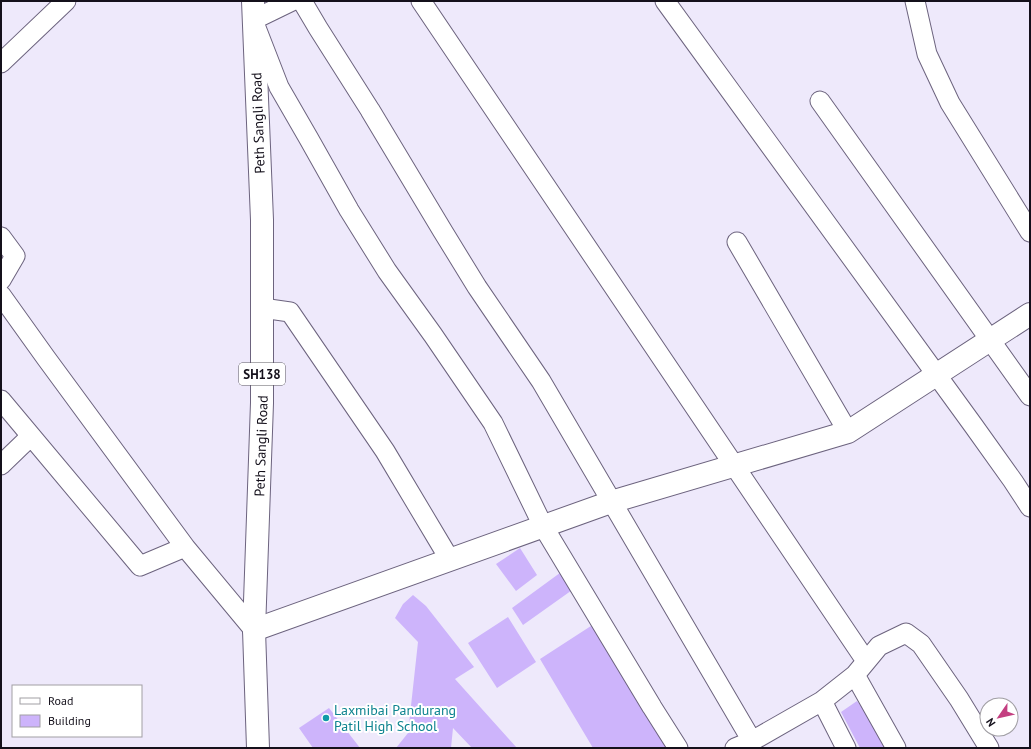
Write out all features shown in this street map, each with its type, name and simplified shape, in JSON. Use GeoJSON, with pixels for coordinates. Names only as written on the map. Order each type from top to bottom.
{"type":"FeatureCollection","features":[{"type":"Feature","properties":{"kind":"main road","name":"Peth Sangli Road"},"geometry":{"type":"LineString","coordinates":[[253,11],[262,220],[262,403],[254,630],[258,748]]}},
{"type":"Feature","properties":{"kind":"main road"},"geometry":{"type":"LineString","coordinates":[[254,630],[611,502],[848,432],[1030,314]]}},
{"type":"Feature","properties":{"kind":"street"},"geometry":{"type":"LineString","coordinates":[[1,63],[66,1]]}},
{"type":"Feature","properties":{"kind":"street"},"geometry":{"type":"LineString","coordinates":[[292,1],[253,11],[279,87],[349,210],[388,271],[493,423],[543,526],[652,708],[678,748]]}},
{"type":"Feature","properties":{"kind":"street"},"geometry":{"type":"LineString","coordinates":[[302,1],[477,287],[541,381],[611,502],[744,744],[822,702],[861,668],[879,646],[906,633],[921,644],[959,699],[989,748]]}},
{"type":"Feature","properties":{"kind":"street"},"geometry":{"type":"LineString","coordinates":[[421,1],[735,466],[861,668],[896,748]]}},
{"type":"Feature","properties":{"kind":"street"},"geometry":{"type":"LineString","coordinates":[[665,1],[936,374],[1030,507]]}},
{"type":"Feature","properties":{"kind":"street"},"geometry":{"type":"LineString","coordinates":[[916,1],[927,54],[950,103],[1030,232]]}},
{"type":"Feature","properties":{"kind":"street"},"geometry":{"type":"LineString","coordinates":[[820,101],[991,339],[1030,396]]}},
{"type":"Feature","properties":{"kind":"street"},"geometry":{"type":"LineString","coordinates":[[1,237],[16,256],[1,280]]}},
{"type":"Feature","properties":{"kind":"street"},"geometry":{"type":"LineString","coordinates":[[736,242],[848,432]]}},
{"type":"Feature","properties":{"kind":"street"},"geometry":{"type":"LineString","coordinates":[[1,295],[185,547],[254,630]]}},
{"type":"Feature","properties":{"kind":"street"},"geometry":{"type":"LineString","coordinates":[[262,308],[290,312],[385,451],[450,560]]}},
{"type":"Feature","properties":{"kind":"street"},"geometry":{"type":"LineString","coordinates":[[1,400],[140,566],[185,547]]}},
{"type":"Feature","properties":{"kind":"street"},"geometry":{"type":"LineString","coordinates":[[1,465],[31,436]]}},
{"type":"Feature","properties":{"kind":"street"},"geometry":{"type":"LineString","coordinates":[[822,702],[846,748]]}},
{"type":"Feature","properties":{"kind":"building"},"geometry":{"type":"Polygon","coordinates":[[[520,548],[537,575],[516,591],[496,564],[520,548]]]}},
{"type":"Feature","properties":{"kind":"building"},"geometry":{"type":"Polygon","coordinates":[[[564,570],[575,588],[523,625],[512,608],[564,570]]]}},
{"type":"Feature","properties":{"kind":"building"},"geometry":{"type":"Polygon","coordinates":[[[413,595],[426,606],[474,667],[455,679],[517,748],[472,748],[453,728],[451,748],[396,748],[408,733],[418,642],[395,618],[403,604],[413,595]]]}},
{"type":"Feature","properties":{"kind":"building"},"geometry":{"type":"Polygon","coordinates":[[[508,617],[536,662],[497,688],[468,643],[508,617]]]}},
{"type":"Feature","properties":{"kind":"building"},"geometry":{"type":"Polygon","coordinates":[[[594,624],[671,748],[593,748],[540,659],[594,624]]]}},
{"type":"Feature","properties":{"kind":"building"},"geometry":{"type":"Polygon","coordinates":[[[857,701],[861,706],[865,703],[890,748],[860,748],[841,712],[857,701]]]}},
{"type":"Feature","properties":{"kind":"building","name":"Laxmibai Pandurang Patil High School"},"geometry":{"type":"Polygon","coordinates":[[[329,708],[360,748],[313,748],[299,728],[329,708]]]}},
{"type":"Feature","properties":{"kind":"place","name":"Laxmibai Pandurang Patil High School"},"geometry":{"type":"Point","coordinates":[326,718]}}]}
